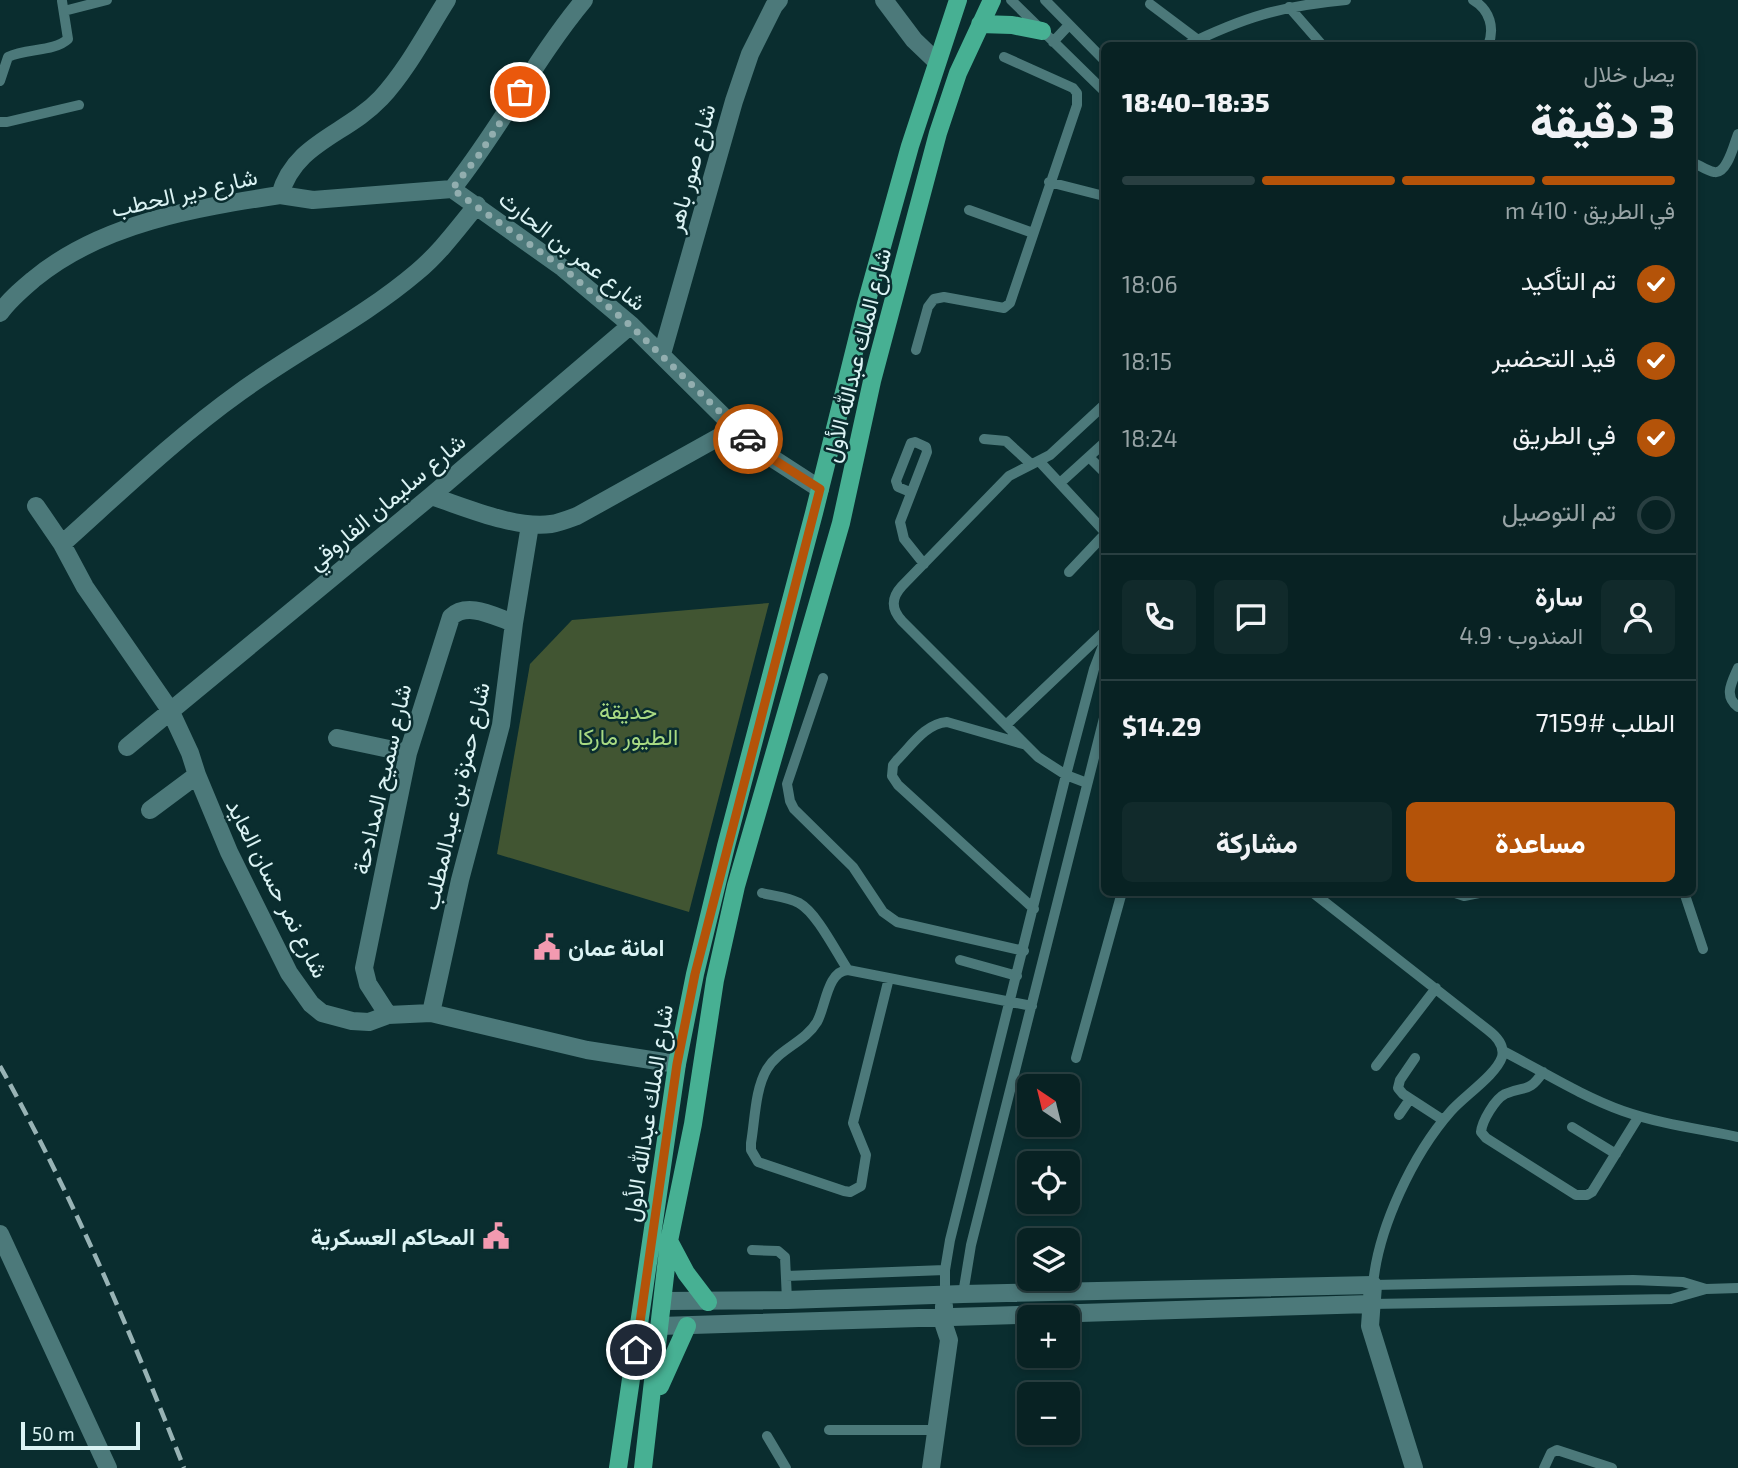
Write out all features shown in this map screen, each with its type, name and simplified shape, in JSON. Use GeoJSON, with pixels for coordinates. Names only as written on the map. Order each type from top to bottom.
{"type":"FeatureCollection","features":[{"type":"Feature","properties":{"kind":"main road","name":"شارع الملك عبدالله الأول"},"geometry":{"type":"LineString","coordinates":[[618,1468],[677,1064],[695,974],[866,304],[910,146],[958,0]]}},
{"type":"Feature","properties":{"kind":"main road","name":"شارع الملك عبدالله الأول"},"geometry":{"type":"LineString","coordinates":[[643,1468],[669,1241],[692,1124],[715,980],[744,853],[841,523],[872,381],[938,133],[947,103],[992,0]]}},
{"type":"Feature","properties":{"kind":"main road"},"geometry":{"type":"LineString","coordinates":[[980,24],[1012,24],[1048,36]]}},
{"type":"Feature","properties":{"kind":"main road"},"geometry":{"type":"LineString","coordinates":[[669,1241],[686,1273],[708,1302]]}},
{"type":"Feature","properties":{"kind":"main road"},"geometry":{"type":"LineString","coordinates":[[644,1300],[663,1301]]}},
{"type":"Feature","properties":{"kind":"main road"},"geometry":{"type":"LineString","coordinates":[[640,1326],[660,1326]]}},
{"type":"Feature","properties":{"kind":"main road"},"geometry":{"type":"LineString","coordinates":[[651,1412],[687,1326]]}},
{"type":"Feature","properties":{"kind":"street"},"geometry":{"type":"LineString","coordinates":[[280,195],[290,169],[302,155],[364,114],[382,97],[398,77],[447,0]]}},
{"type":"Feature","properties":{"kind":"street"},"geometry":{"type":"LineString","coordinates":[[452,189],[479,155],[545,52],[584,0]]}},
{"type":"Feature","properties":{"kind":"street","name":"شارع صور باهر"},"geometry":{"type":"LineString","coordinates":[[662,354],[734,101],[750,54],[779,0]]}},
{"type":"Feature","properties":{"kind":"street"},"geometry":{"type":"LineString","coordinates":[[884,0],[914,40],[937,62]]}},
{"type":"Feature","properties":{"kind":"street","name":"شارع دير الحطب"},"geometry":{"type":"LineString","coordinates":[[0,313],[7,303],[50,266],[103,236],[135,225],[225,204],[280,195],[313,200],[452,189]]}},
{"type":"Feature","properties":{"kind":"street","name":"شارع عمر بن الحارث"},"geometry":{"type":"LineString","coordinates":[[452,189],[563,268],[662,354],[735,428],[765,454],[820,489]]}},
{"type":"Feature","properties":{"kind":"street"},"geometry":{"type":"LineString","coordinates":[[62,544],[207,416],[247,387],[317,344],[416,273],[439,251],[477,205]]}},
{"type":"Feature","properties":{"kind":"street","name":"شارع سليمان الفاروقي"},"geometry":{"type":"LineString","coordinates":[[127,747],[431,496],[631,326]]}},
{"type":"Feature","properties":{"kind":"street"},"geometry":{"type":"LineString","coordinates":[[431,496],[530,525],[552,524],[577,516],[735,428]]}},
{"type":"Feature","properties":{"kind":"street","name":"شارع نمر حسان العايد"},"geometry":{"type":"LineString","coordinates":[[36,506],[62,544],[85,587],[170,710],[225,843],[289,973],[311,1004],[322,1013],[352,1021],[369,1022],[388,1016],[431,1013],[587,1050],[677,1064]]}},
{"type":"Feature","properties":{"kind":"street","name":"شارع حمزة بن عبدالمطلب"},"geometry":{"type":"LineString","coordinates":[[431,1013],[460,880],[501,725],[530,525]]}},
{"type":"Feature","properties":{"kind":"street","name":"شارع سميح المدادحة"},"geometry":{"type":"LineString","coordinates":[[388,1016],[368,984],[364,968],[408,753],[451,617],[459,611],[471,610],[514,623]]}},
{"type":"Feature","properties":{"kind":"street"},"geometry":{"type":"LineString","coordinates":[[337,738],[408,753]]}},
{"type":"Feature","properties":{"kind":"street"},"geometry":{"type":"LineString","coordinates":[[150,810],[197,775]]}},
{"type":"Feature","properties":{"kind":"street"},"geometry":{"type":"LineString","coordinates":[[0,1234],[107,1468]]}},
{"type":"Feature","properties":{"kind":"street"},"geometry":{"type":"LineString","coordinates":[[663,1301],[1373,1285],[1369,1316],[1373,1336],[1414,1468]]}},
{"type":"Feature","properties":{"kind":"street"},"geometry":{"type":"LineString","coordinates":[[945,1294],[952,1317]]}},
{"type":"Feature","properties":{"kind":"street"},"geometry":{"type":"LineString","coordinates":[[930,1468],[952,1317],[963,1294]]}},
{"type":"Feature","properties":{"kind":"street"},"geometry":{"type":"LineString","coordinates":[[787,1300],[788,1322]]}},
{"type":"Feature","properties":{"kind":"street"},"geometry":{"type":"LineString","coordinates":[[660,1326],[1370,1304]]}},
{"type":"Feature","properties":{"kind":"lane"},"geometry":{"type":"LineString","coordinates":[[0,81],[8,57],[65,42],[68,32],[63,6],[107,0]]}},
{"type":"Feature","properties":{"kind":"lane"},"geometry":{"type":"LineString","coordinates":[[1011,0],[1101,88]]}},
{"type":"Feature","properties":{"kind":"lane"},"geometry":{"type":"LineString","coordinates":[[1045,0],[1101,57]]}},
{"type":"Feature","properties":{"kind":"lane"},"geometry":{"type":"LineString","coordinates":[[1194,42],[1230,24],[1289,7],[1346,0]]}},
{"type":"Feature","properties":{"kind":"lane"},"geometry":{"type":"LineString","coordinates":[[1473,0],[1488,15],[1492,29],[1489,42]]}},
{"type":"Feature","properties":{"kind":"lane"},"geometry":{"type":"LineString","coordinates":[[1150,4],[1198,40]]}},
{"type":"Feature","properties":{"kind":"lane"},"geometry":{"type":"LineString","coordinates":[[1289,7],[1320,42]]}},
{"type":"Feature","properties":{"kind":"lane"},"geometry":{"type":"LineString","coordinates":[[1048,36],[1068,26]]}},
{"type":"Feature","properties":{"kind":"lane"},"geometry":{"type":"LineString","coordinates":[[916,350],[928,307],[934,299],[1007,306],[1077,104],[1077,93],[1068,86],[1004,57]]}},
{"type":"Feature","properties":{"kind":"lane"},"geometry":{"type":"LineString","coordinates":[[0,122],[79,105]]}},
{"type":"Feature","properties":{"kind":"lane"},"geometry":{"type":"LineString","coordinates":[[1696,164],[1715,173],[1719,172],[1738,134]]}},
{"type":"Feature","properties":{"kind":"lane"},"geometry":{"type":"LineString","coordinates":[[1049,182],[1101,195]]}},
{"type":"Feature","properties":{"kind":"lane"},"geometry":{"type":"LineString","coordinates":[[968,209],[1033,233]]}},
{"type":"Feature","properties":{"kind":"lane"},"geometry":{"type":"LineString","coordinates":[[1087,783],[1066,775],[1038,757],[893,608],[897,593],[1009,476],[1055,451],[1101,408]]}},
{"type":"Feature","properties":{"kind":"lane"},"geometry":{"type":"LineString","coordinates":[[984,439],[1006,441],[1035,463],[1060,483],[1101,530]]}},
{"type":"Feature","properties":{"kind":"lane"},"geometry":{"type":"LineString","coordinates":[[910,492],[898,487],[896,481],[911,445],[915,442],[927,450],[902,514],[901,531],[904,539],[924,564]]}},
{"type":"Feature","properties":{"kind":"lane"},"geometry":{"type":"LineString","coordinates":[[1060,483],[1101,446]]}},
{"type":"Feature","properties":{"kind":"lane"},"geometry":{"type":"LineString","coordinates":[[1089,457],[1101,469]]}},
{"type":"Feature","properties":{"kind":"lane"},"geometry":{"type":"LineString","coordinates":[[1069,572],[1101,536]]}},
{"type":"Feature","properties":{"kind":"lane"},"geometry":{"type":"LineString","coordinates":[[1006,725],[1101,635]]}},
{"type":"Feature","properties":{"kind":"lane"},"geometry":{"type":"LineString","coordinates":[[945,1294],[945,1270],[950,1240],[1066,775],[1101,651]]}},
{"type":"Feature","properties":{"kind":"lane"},"geometry":{"type":"LineString","coordinates":[[1738,668],[1729,688],[1729,696],[1738,707]]}},
{"type":"Feature","properties":{"kind":"lane"},"geometry":{"type":"LineString","coordinates":[[823,678],[789,775],[788,793],[794,808],[845,859],[878,906],[890,918],[1024,951]]}},
{"type":"Feature","properties":{"kind":"lane"},"geometry":{"type":"LineString","coordinates":[[1025,745],[947,722],[938,723],[924,732],[897,760],[892,776],[898,785],[1034,909]]}},
{"type":"Feature","properties":{"kind":"lane"},"geometry":{"type":"LineString","coordinates":[[963,1294],[971,1245],[1087,783],[1101,739]]}},
{"type":"Feature","properties":{"kind":"lane"},"geometry":{"type":"LineString","coordinates":[[762,893],[803,905],[848,970]]}},
{"type":"Feature","properties":{"kind":"lane"},"geometry":{"type":"LineString","coordinates":[[1076,1058],[1121,896]]}},
{"type":"Feature","properties":{"kind":"lane"},"geometry":{"type":"LineString","coordinates":[[1317,896],[1494,1035],[1503,1051],[1595,1099],[1639,1116],[1738,1137]]}},
{"type":"Feature","properties":{"kind":"lane"},"geometry":{"type":"LineString","coordinates":[[1685,896],[1703,949]]}},
{"type":"Feature","properties":{"kind":"lane"},"geometry":{"type":"LineString","coordinates":[[960,960],[1017,976]]}},
{"type":"Feature","properties":{"kind":"lane"},"geometry":{"type":"LineString","coordinates":[[889,978],[853,1123],[866,1155],[861,1186],[850,1192],[758,1162],[751,1150],[761,1086],[767,1069],[811,1031],[820,1016],[836,974],[848,970],[889,978],[1011,1002],[1032,1006]]}},
{"type":"Feature","properties":{"kind":"lane"},"geometry":{"type":"LineString","coordinates":[[1376,1066],[1436,988]]}},
{"type":"Feature","properties":{"kind":"lane"},"geometry":{"type":"LineString","coordinates":[[1503,1051],[1495,1068],[1443,1120],[1421,1152],[1402,1189],[1381,1245],[1373,1285],[1633,1280],[1682,1282],[1706,1289]]}},
{"type":"Feature","properties":{"kind":"lane"},"geometry":{"type":"LineString","coordinates":[[1415,1058],[1399,1084],[1400,1091],[1443,1120]]}},
{"type":"Feature","properties":{"kind":"lane"},"geometry":{"type":"LineString","coordinates":[[1543,1072],[1531,1087],[1506,1094],[1499,1099],[1481,1128],[1482,1135],[1571,1192],[1582,1196],[1592,1192],[1639,1116]]}},
{"type":"Feature","properties":{"kind":"lane"},"geometry":{"type":"LineString","coordinates":[[1399,1115],[1410,1099]]}},
{"type":"Feature","properties":{"kind":"lane"},"geometry":{"type":"LineString","coordinates":[[1572,1126],[1616,1154]]}},
{"type":"Feature","properties":{"kind":"lane"},"geometry":{"type":"LineString","coordinates":[[752,1250],[774,1250],[782,1253],[786,1261],[787,1300]]}},
{"type":"Feature","properties":{"kind":"lane"},"geometry":{"type":"LineString","coordinates":[[786,1276],[945,1270]]}},
{"type":"Feature","properties":{"kind":"lane"},"geometry":{"type":"LineString","coordinates":[[1370,1304],[1671,1300],[1706,1289],[1738,1288]]}},
{"type":"Feature","properties":{"kind":"lane"},"geometry":{"type":"LineString","coordinates":[[829,1430],[936,1430]]}},
{"type":"Feature","properties":{"kind":"lane"},"geometry":{"type":"LineString","coordinates":[[767,1436],[786,1468]]}},
{"type":"Feature","properties":{"kind":"lane"},"geometry":{"type":"LineString","coordinates":[[1544,1468],[1550,1453],[1557,1450],[1612,1468]]}},
{"type":"Feature","properties":{"kind":"green space","name":"حديقة الطيور ماركا"},"geometry":{"type":"Polygon","coordinates":[[[769,603],[689,912],[497,854],[530,664],[572,620],[769,603]]]}},
{"type":"Feature","properties":{"kind":"railway"},"geometry":{"type":"LineString","coordinates":[[0,1066],[76,1213],[143,1365],[184,1468]]}},
{"type":"Feature","properties":{"kind":"way so far"},"geometry":{"type":"LineString","coordinates":[[520,92],[479,155],[452,189],[563,268],[662,354],[748,439]]}},
{"type":"Feature","properties":{"kind":"place","name":"امانة عمان"},"geometry":{"type":"Point","coordinates":[547,947]}},
{"type":"Feature","properties":{"kind":"place","name":"المحاكم العسكرية"},"geometry":{"type":"Point","coordinates":[496,1236]}},
{"type":"Feature","properties":{"kind":"route"},"geometry":{"type":"LineString","coordinates":[[636,1350],[677,1064],[695,974],[726,845],[820,489],[765,454],[748,439]]}}]}
